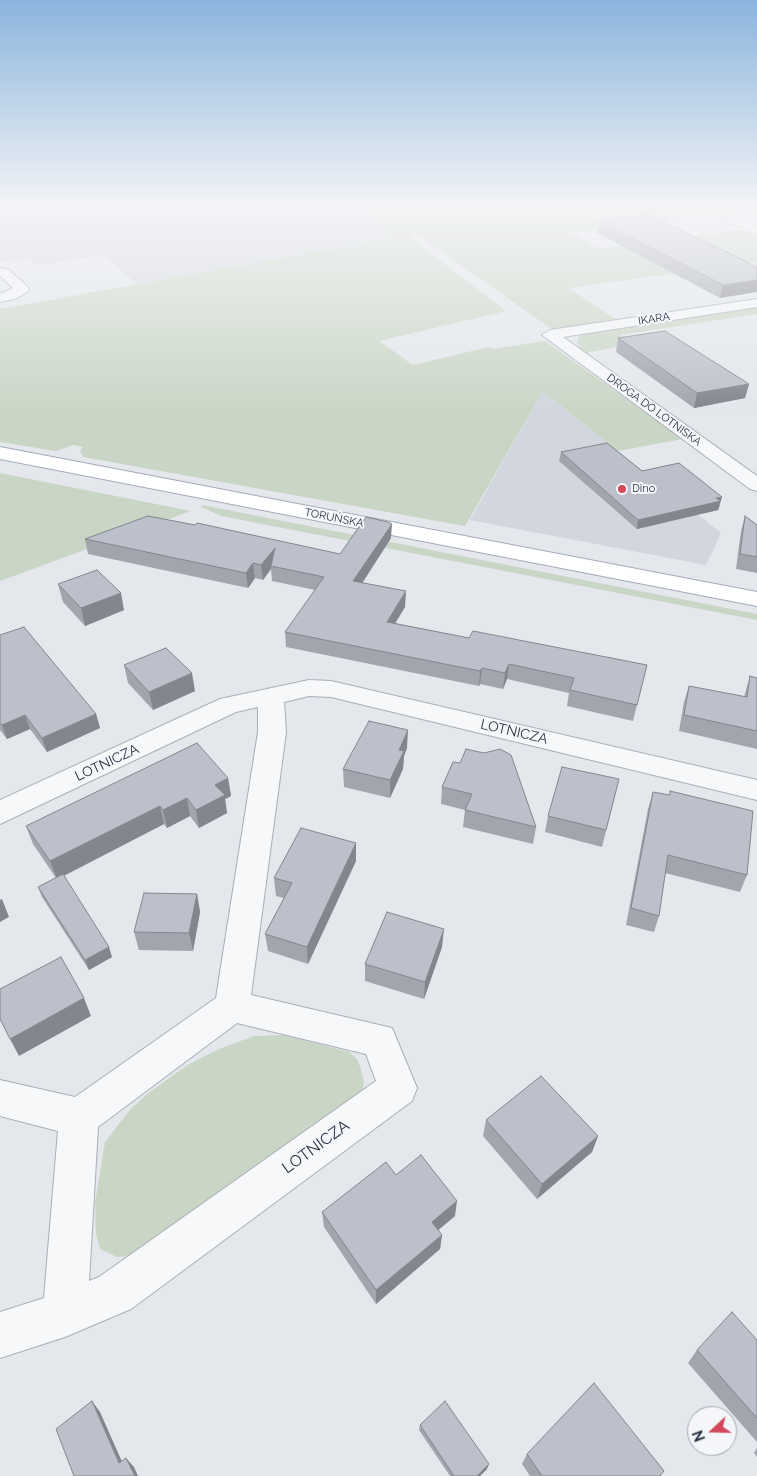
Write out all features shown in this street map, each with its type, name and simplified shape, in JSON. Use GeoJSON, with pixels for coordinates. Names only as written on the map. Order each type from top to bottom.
{"type":"FeatureCollection","features":[{"type":"Feature","properties":{"kind":"main road","name":"TORUŃSKA"},"geometry":{"type":"LineString","coordinates":[[0,452],[757,599]]}},
{"type":"Feature","properties":{"kind":"street"},"geometry":{"type":"LineString","coordinates":[[0,298],[10,296],[22,288],[5,274]]}},
{"type":"Feature","properties":{"kind":"street","name":"IKARA"},"geometry":{"type":"LineString","coordinates":[[550,335],[757,303]]}},
{"type":"Feature","properties":{"kind":"street","name":"DROGA DO LOTNISKA"},"geometry":{"type":"LineString","coordinates":[[550,335],[757,484]]}},
{"type":"Feature","properties":{"kind":"street","name":"LOTNICZA"},"geometry":{"type":"LineString","coordinates":[[0,813],[230,705],[309,688],[331,688],[757,790]]}},
{"type":"Feature","properties":{"kind":"street"},"geometry":{"type":"LineString","coordinates":[[0,1098],[79,1117],[232,1006],[272,732],[270,695]]}},
{"type":"Feature","properties":{"kind":"street","name":"LOTNICZA"},"geometry":{"type":"LineString","coordinates":[[0,1336],[65,1314],[115,1293],[398,1088],[379,1040],[232,1006]]}},
{"type":"Feature","properties":{"kind":"street"},"geometry":{"type":"LineString","coordinates":[[65,1314],[79,1117]]}},
{"type":"Feature","properties":{"kind":"shaded area"},"geometry":{"type":"Polygon","coordinates":[[[125,274],[193,274],[137,284],[125,274]]]}},
{"type":"Feature","properties":{"kind":"shaded area"},"geometry":{"type":"Polygon","coordinates":[[[543,391],[721,533],[706,565],[470,520],[543,391]]]}},
{"type":"Feature","properties":{"kind":"green space"},"geometry":{"type":"Polygon","coordinates":[[[193,274],[457,274],[506,311],[379,341],[413,365],[489,347],[493,349],[545,341],[683,439],[618,451],[543,391],[465,526],[83,457],[80,451],[83,447],[74,445],[56,451],[0,442],[0,309],[193,274]]]}},
{"type":"Feature","properties":{"kind":"green space"},"geometry":{"type":"Polygon","coordinates":[[[473,274],[671,274],[568,288],[617,320],[553,330],[473,274]]]}},
{"type":"Feature","properties":{"kind":"green space"},"geometry":{"type":"Polygon","coordinates":[[[757,307],[757,314],[620,335],[632,344],[585,353],[577,343],[578,337],[586,333],[757,307]]]}},
{"type":"Feature","properties":{"kind":"green space"},"geometry":{"type":"Polygon","coordinates":[[[0,473],[191,511],[0,581],[0,473]]]}},
{"type":"Feature","properties":{"kind":"green space"},"geometry":{"type":"Polygon","coordinates":[[[202,505],[757,614],[757,620],[221,516],[202,507],[202,505]]]}},
{"type":"Feature","properties":{"kind":"green space"},"geometry":{"type":"Polygon","coordinates":[[[283,1035],[349,1052],[357,1059],[361,1069],[364,1083],[361,1096],[135,1256],[117,1257],[100,1249],[96,1234],[95,1203],[105,1142],[129,1111],[147,1094],[189,1064],[219,1049],[254,1036],[283,1035]]]}},
{"type":"Feature","properties":{"kind":"building"},"geometry":{"type":"Polygon","coordinates":[[[701,274],[757,274],[757,280],[723,285],[701,274]]]}},
{"type":"Feature","properties":{"kind":"building"},"geometry":{"type":"Polygon","coordinates":[[[665,331],[749,384],[697,393],[618,338],[665,331]]]}},
{"type":"Feature","properties":{"kind":"building"},"geometry":{"type":"Polygon","coordinates":[[[607,443],[642,471],[679,463],[722,497],[716,498],[721,501],[638,520],[561,452],[607,443]]]}},
{"type":"Feature","properties":{"kind":"building"},"geometry":{"type":"Polygon","coordinates":[[[148,516],[195,525],[197,523],[340,554],[366,517],[388,522],[392,524],[353,581],[406,591],[387,622],[469,638],[473,631],[647,665],[637,705],[570,690],[574,678],[509,664],[505,673],[482,668],[480,671],[285,632],[324,577],[271,566],[275,548],[261,565],[253,563],[246,573],[85,539],[148,516]]]}},
{"type":"Feature","properties":{"kind":"building"},"geometry":{"type":"Polygon","coordinates":[[[745,516],[757,525],[757,557],[740,554],[745,516]]]}},
{"type":"Feature","properties":{"kind":"building"},"geometry":{"type":"Polygon","coordinates":[[[97,570],[121,593],[81,608],[58,584],[97,570]]]}},
{"type":"Feature","properties":{"kind":"building"},"geometry":{"type":"Polygon","coordinates":[[[24,627],[96,714],[42,738],[25,715],[2,725],[0,723],[0,635],[24,627]]]}},
{"type":"Feature","properties":{"kind":"building"},"geometry":{"type":"Polygon","coordinates":[[[166,648],[192,673],[149,692],[124,665],[166,648]]]}},
{"type":"Feature","properties":{"kind":"building"},"geometry":{"type":"Polygon","coordinates":[[[750,676],[757,678],[757,731],[684,715],[689,686],[747,697],[750,676]]]}},
{"type":"Feature","properties":{"kind":"building"},"geometry":{"type":"Polygon","coordinates":[[[369,721],[408,730],[399,750],[404,751],[390,780],[343,769],[369,721]]]}},
{"type":"Feature","properties":{"kind":"building"},"geometry":{"type":"Polygon","coordinates":[[[197,743],[228,778],[215,785],[225,795],[196,810],[187,798],[163,810],[160,806],[50,861],[26,826],[197,743]]]}},
{"type":"Feature","properties":{"kind":"building"},"geometry":{"type":"Polygon","coordinates":[[[466,749],[484,753],[500,749],[511,755],[536,827],[465,810],[472,794],[442,787],[453,762],[460,763],[466,749]]]}},
{"type":"Feature","properties":{"kind":"building"},"geometry":{"type":"Polygon","coordinates":[[[562,767],[619,779],[606,830],[548,816],[562,767]]]}},
{"type":"Feature","properties":{"kind":"building"},"geometry":{"type":"Polygon","coordinates":[[[670,791],[753,811],[747,875],[668,855],[659,916],[631,908],[653,792],[670,795],[670,791]]]}},
{"type":"Feature","properties":{"kind":"building"},"geometry":{"type":"Polygon","coordinates":[[[301,828],[356,843],[307,947],[265,934],[292,883],[274,878],[301,828]]]}},
{"type":"Feature","properties":{"kind":"building"},"geometry":{"type":"Polygon","coordinates":[[[63,874],[109,947],[85,960],[38,887],[63,874]]]}},
{"type":"Feature","properties":{"kind":"building"},"geometry":{"type":"Polygon","coordinates":[[[144,893],[197,894],[189,933],[134,932],[144,893]]]}},
{"type":"Feature","properties":{"kind":"building"},"geometry":{"type":"Polygon","coordinates":[[[387,912],[444,929],[425,982],[365,964],[387,912]]]}},
{"type":"Feature","properties":{"kind":"building"},"geometry":{"type":"Polygon","coordinates":[[[61,957],[84,998],[10,1039],[0,1019],[0,989],[61,957]]]}},
{"type":"Feature","properties":{"kind":"building"},"geometry":{"type":"Polygon","coordinates":[[[541,1076],[598,1136],[542,1184],[486,1120],[541,1076]]]}},
{"type":"Feature","properties":{"kind":"building"},"geometry":{"type":"Polygon","coordinates":[[[421,1155],[457,1201],[432,1222],[442,1235],[376,1290],[322,1212],[386,1162],[396,1175],[421,1155]]]}},
{"type":"Feature","properties":{"kind":"building"},"geometry":{"type":"Polygon","coordinates":[[[732,1312],[757,1340],[757,1418],[697,1350],[732,1312]]]}},
{"type":"Feature","properties":{"kind":"building"},"geometry":{"type":"Polygon","coordinates":[[[594,1383],[664,1471],[660,1476],[542,1476],[527,1454],[594,1383]]]}},
{"type":"Feature","properties":{"kind":"building"},"geometry":{"type":"Polygon","coordinates":[[[92,1401],[119,1463],[126,1458],[135,1476],[74,1476],[56,1429],[92,1401]]]}},
{"type":"Feature","properties":{"kind":"building"},"geometry":{"type":"Polygon","coordinates":[[[445,1401],[489,1464],[477,1476],[454,1476],[420,1425],[445,1401]]]}},
{"type":"Feature","properties":{"kind":"place","name":"Dino"},"geometry":{"type":"Point","coordinates":[622,489]}}]}
